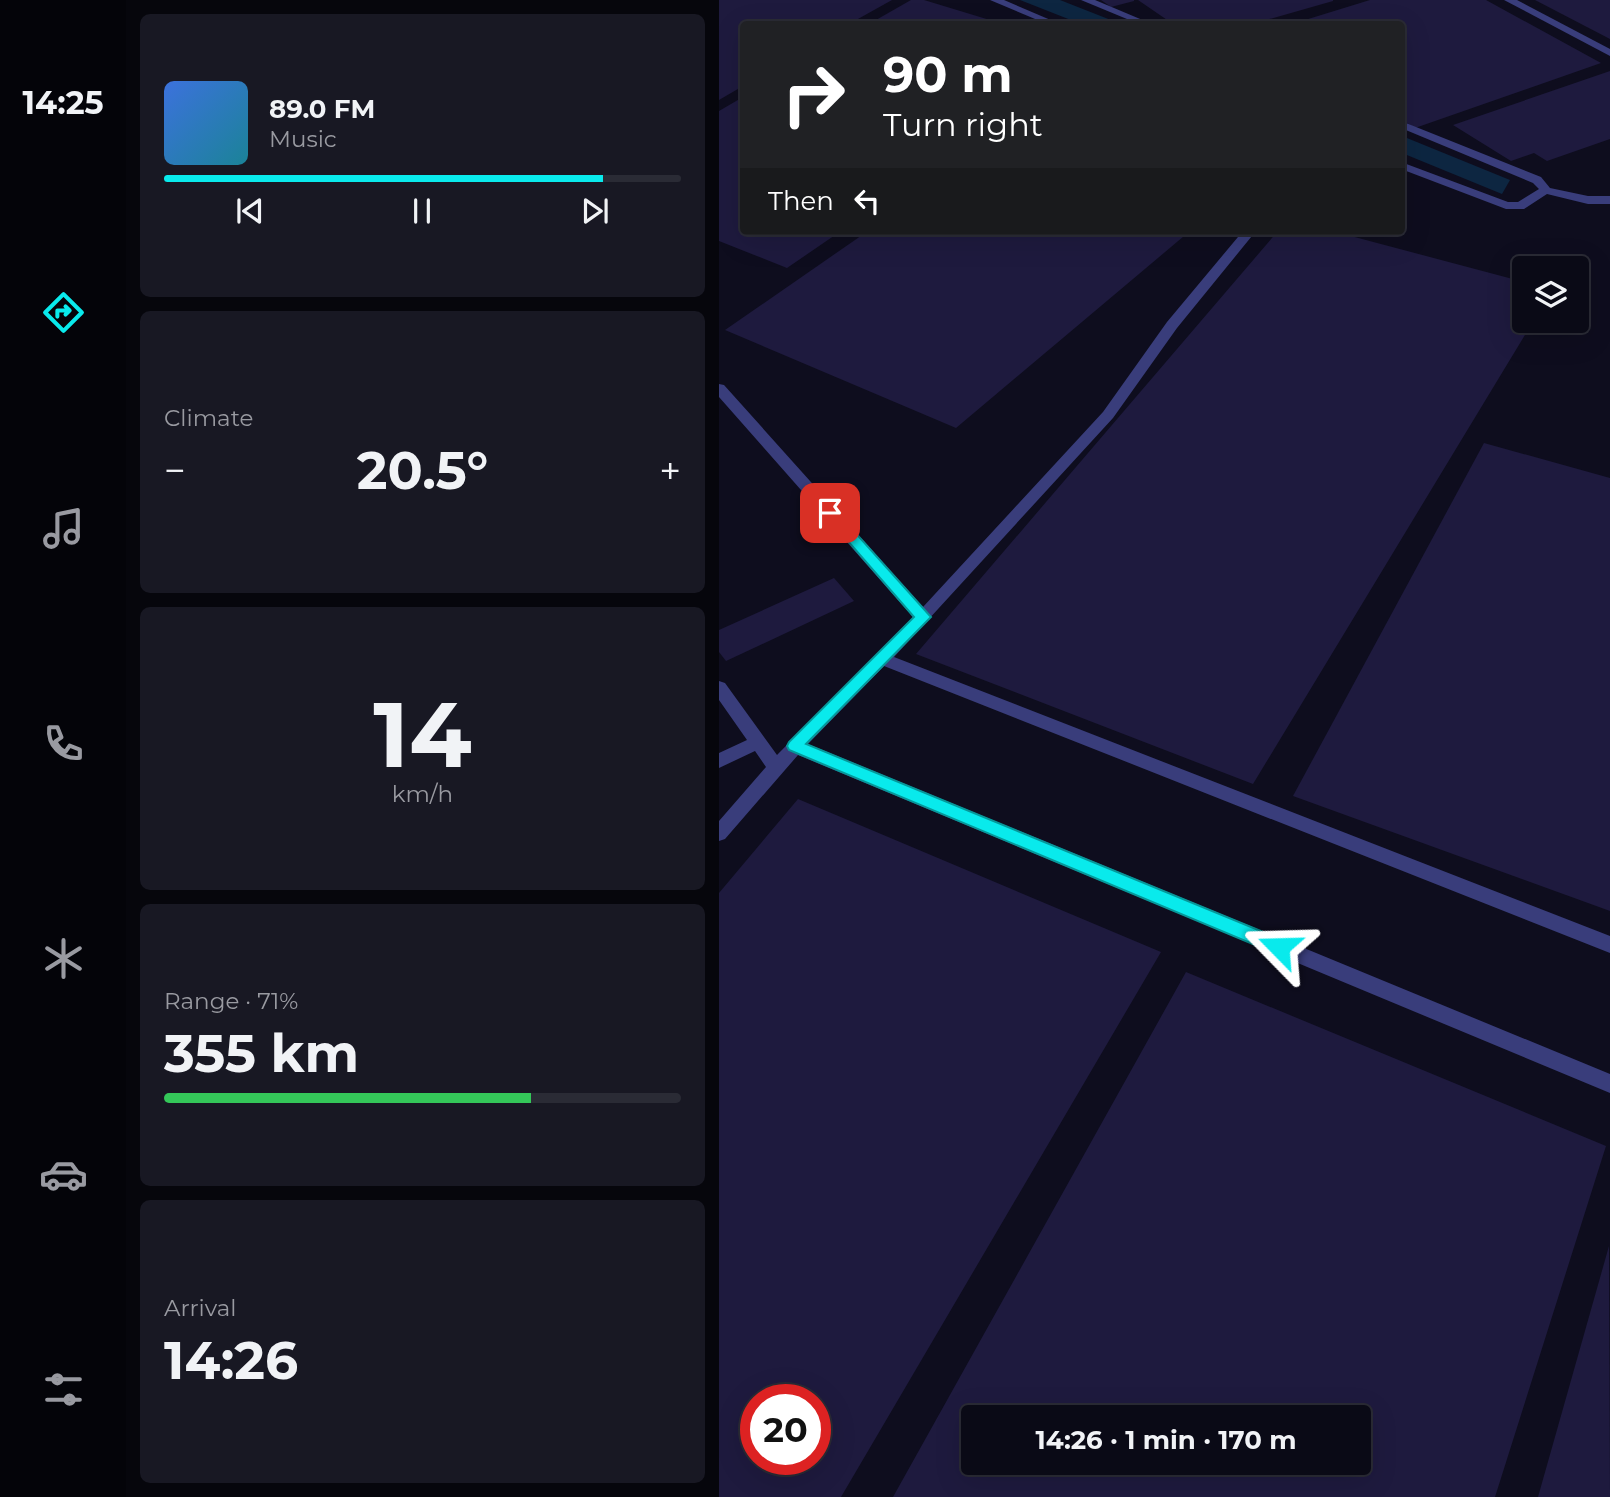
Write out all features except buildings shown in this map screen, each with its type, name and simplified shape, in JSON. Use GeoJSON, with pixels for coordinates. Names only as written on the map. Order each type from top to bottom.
{"type":"FeatureCollection","features":[{"type":"Feature","properties":{"kind":"lane"},"geometry":{"type":"LineString","coordinates":[[995,0],[1048,21]]}},
{"type":"Feature","properties":{"kind":"lane"},"geometry":{"type":"LineString","coordinates":[[1086,0],[1139,21]]}},
{"type":"Feature","properties":{"kind":"lane"},"geometry":{"type":"LineString","coordinates":[[1509,0],[1610,53]]}},
{"type":"Feature","properties":{"kind":"lane"},"geometry":{"type":"LineString","coordinates":[[1405,126],[1537,180],[1544,185],[1545,190]]}},
{"type":"Feature","properties":{"kind":"lane"},"geometry":{"type":"LineString","coordinates":[[1405,167],[1506,205],[1520,206],[1545,190],[1588,200],[1610,200]]}},
{"type":"Feature","properties":{"kind":"lane"},"geometry":{"type":"LineString","coordinates":[[719,834],[795,746],[880,657],[923,617],[1108,415],[1172,325],[1247,235]]}},
{"type":"Feature","properties":{"kind":"lane"},"geometry":{"type":"LineString","coordinates":[[719,388],[923,617]]}},
{"type":"Feature","properties":{"kind":"lane"},"geometry":{"type":"LineString","coordinates":[[880,657],[1610,945]]}},
{"type":"Feature","properties":{"kind":"lane"},"geometry":{"type":"LineString","coordinates":[[719,687],[776,767]]}},
{"type":"Feature","properties":{"kind":"lane"},"geometry":{"type":"LineString","coordinates":[[719,761],[757,743]]}},
{"type":"Feature","properties":{"kind":"lane"},"geometry":{"type":"LineString","coordinates":[[795,746],[1610,1084]]}},
{"type":"Feature","properties":{"kind":"water"},"geometry":{"type":"Polygon","coordinates":[[[1020,0],[1060,0],[1113,21],[1073,21],[1020,0]]]}},
{"type":"Feature","properties":{"kind":"water"},"geometry":{"type":"Polygon","coordinates":[[[1405,137],[1510,180],[1502,194],[1405,154],[1405,137]]]}},
{"type":"Feature","properties":{"kind":"route"},"geometry":{"type":"LineString","coordinates":[[830,513],[923,617],[880,657],[795,746],[1279,947]]}}]}
